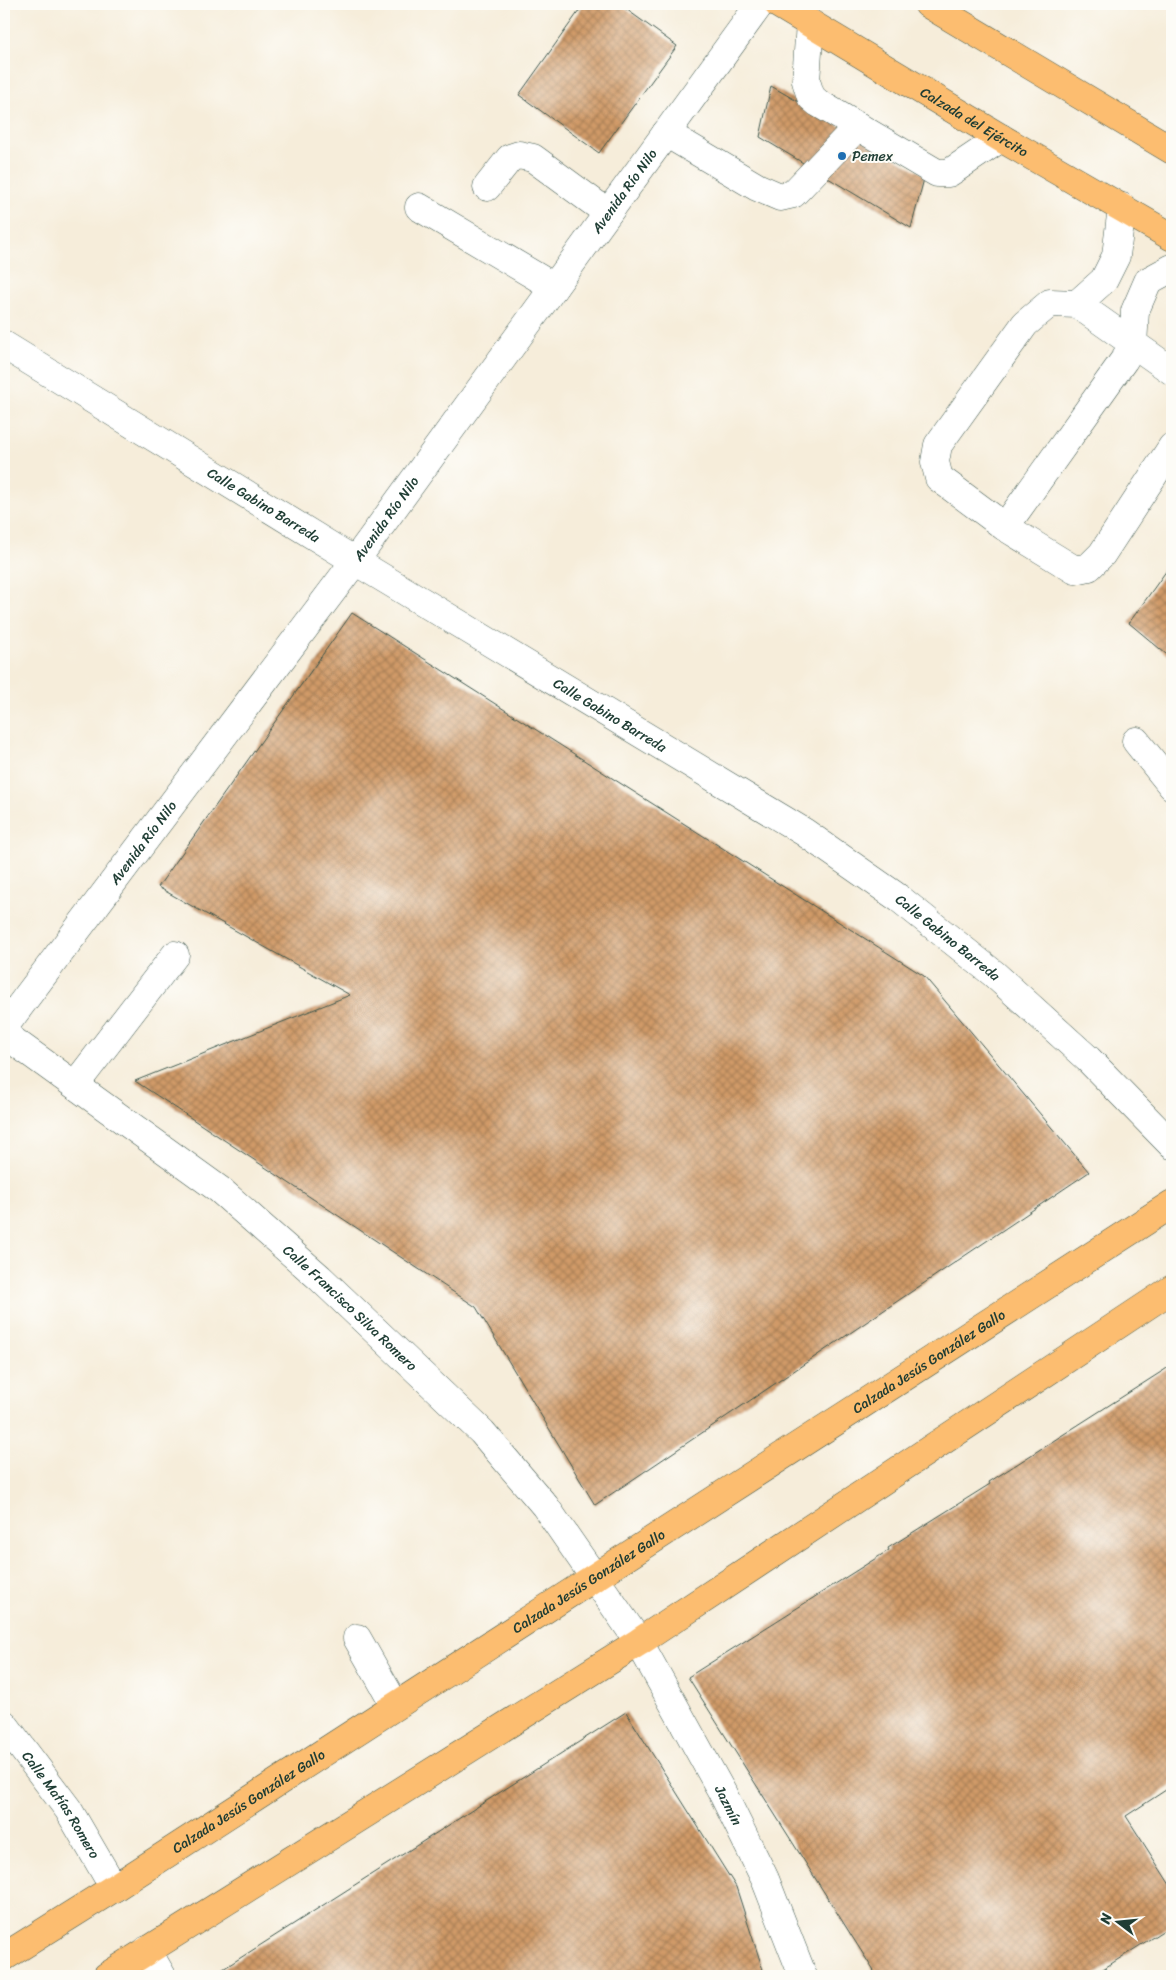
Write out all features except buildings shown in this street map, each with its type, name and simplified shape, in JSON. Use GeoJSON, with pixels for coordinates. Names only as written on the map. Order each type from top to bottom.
{"type":"FeatureCollection","features":[{"type":"Feature","properties":{"kind":"main road","name":"Calzada del Ejército"},"geometry":{"type":"LineString","coordinates":[[778,4],[1001,138],[1172,237]]}},
{"type":"Feature","properties":{"kind":"main road"},"geometry":{"type":"LineString","coordinates":[[928,4],[1172,150]]}},
{"type":"Feature","properties":{"kind":"main road","name":"Calzada Jesús González Gallo"},"geometry":{"type":"LineString","coordinates":[[4,1956],[114,1888],[1172,1204]]}},
{"type":"Feature","properties":{"kind":"main road"},"geometry":{"type":"LineString","coordinates":[[107,1976],[639,1642],[1172,1289]]}},
{"type":"Feature","properties":{"kind":"street","name":"Avenida Río Nilo"},"geometry":{"type":"LineString","coordinates":[[4,1027],[355,561],[760,4]]}},
{"type":"Feature","properties":{"kind":"street"},"geometry":{"type":"LineString","coordinates":[[810,23],[806,81],[811,97],[818,102],[937,173],[949,173],[1001,138]]}},
{"type":"Feature","properties":{"kind":"street"},"geometry":{"type":"LineString","coordinates":[[666,133],[758,187],[780,197],[793,194],[858,126]]}},
{"type":"Feature","properties":{"kind":"street"},"geometry":{"type":"LineString","coordinates":[[487,187],[510,158],[519,155],[533,158],[608,213]]}},
{"type":"Feature","properties":{"kind":"street"},"geometry":{"type":"LineString","coordinates":[[419,207],[554,287]]}},
{"type":"Feature","properties":{"kind":"street"},"geometry":{"type":"LineString","coordinates":[[1077,304],[1104,280],[1116,256],[1122,207]]}},
{"type":"Feature","properties":{"kind":"street"},"geometry":{"type":"LineString","coordinates":[[1005,527],[1133,345],[1135,311],[1148,281],[1172,268]]}},
{"type":"Feature","properties":{"kind":"street"},"geometry":{"type":"LineString","coordinates":[[1172,371],[1077,304],[1050,303],[1025,324],[938,445],[935,462],[939,478],[1005,527],[1075,570],[1089,568],[1102,554],[1172,447]]}},
{"type":"Feature","properties":{"kind":"street","name":"Calle Gabino Barreda"},"geometry":{"type":"LineString","coordinates":[[4,345],[355,561],[804,832],[900,899],[1009,987],[1088,1059],[1172,1145]]}},
{"type":"Feature","properties":{"kind":"street"},"geometry":{"type":"LineString","coordinates":[[1136,740],[1172,786]]}},
{"type":"Feature","properties":{"kind":"street"},"geometry":{"type":"LineString","coordinates":[[76,1085],[175,955]]}},
{"type":"Feature","properties":{"kind":"street","name":"Calle Francisco Silva Romero"},"geometry":{"type":"LineString","coordinates":[[4,1034],[220,1190],[320,1278],[398,1352],[488,1440],[545,1506],[639,1642]]}},
{"type":"Feature","properties":{"kind":"street"},"geometry":{"type":"LineString","coordinates":[[357,1638],[395,1705]]}},
{"type":"Feature","properties":{"kind":"street","name":"Jazmín"},"geometry":{"type":"LineString","coordinates":[[639,1642],[722,1792],[766,1879],[802,1976]]}},
{"type":"Feature","properties":{"kind":"street","name":"Calle Matías Romero"},"geometry":{"type":"LineString","coordinates":[[4,1724],[68,1809],[114,1888]]}},
{"type":"Feature","properties":{"kind":"street"},"geometry":{"type":"LineString","coordinates":[[147,1950],[162,1976]]}},
{"type":"Feature","properties":{"kind":"place","name":"Pemex"},"geometry":{"type":"Point","coordinates":[842,156]}}]}
